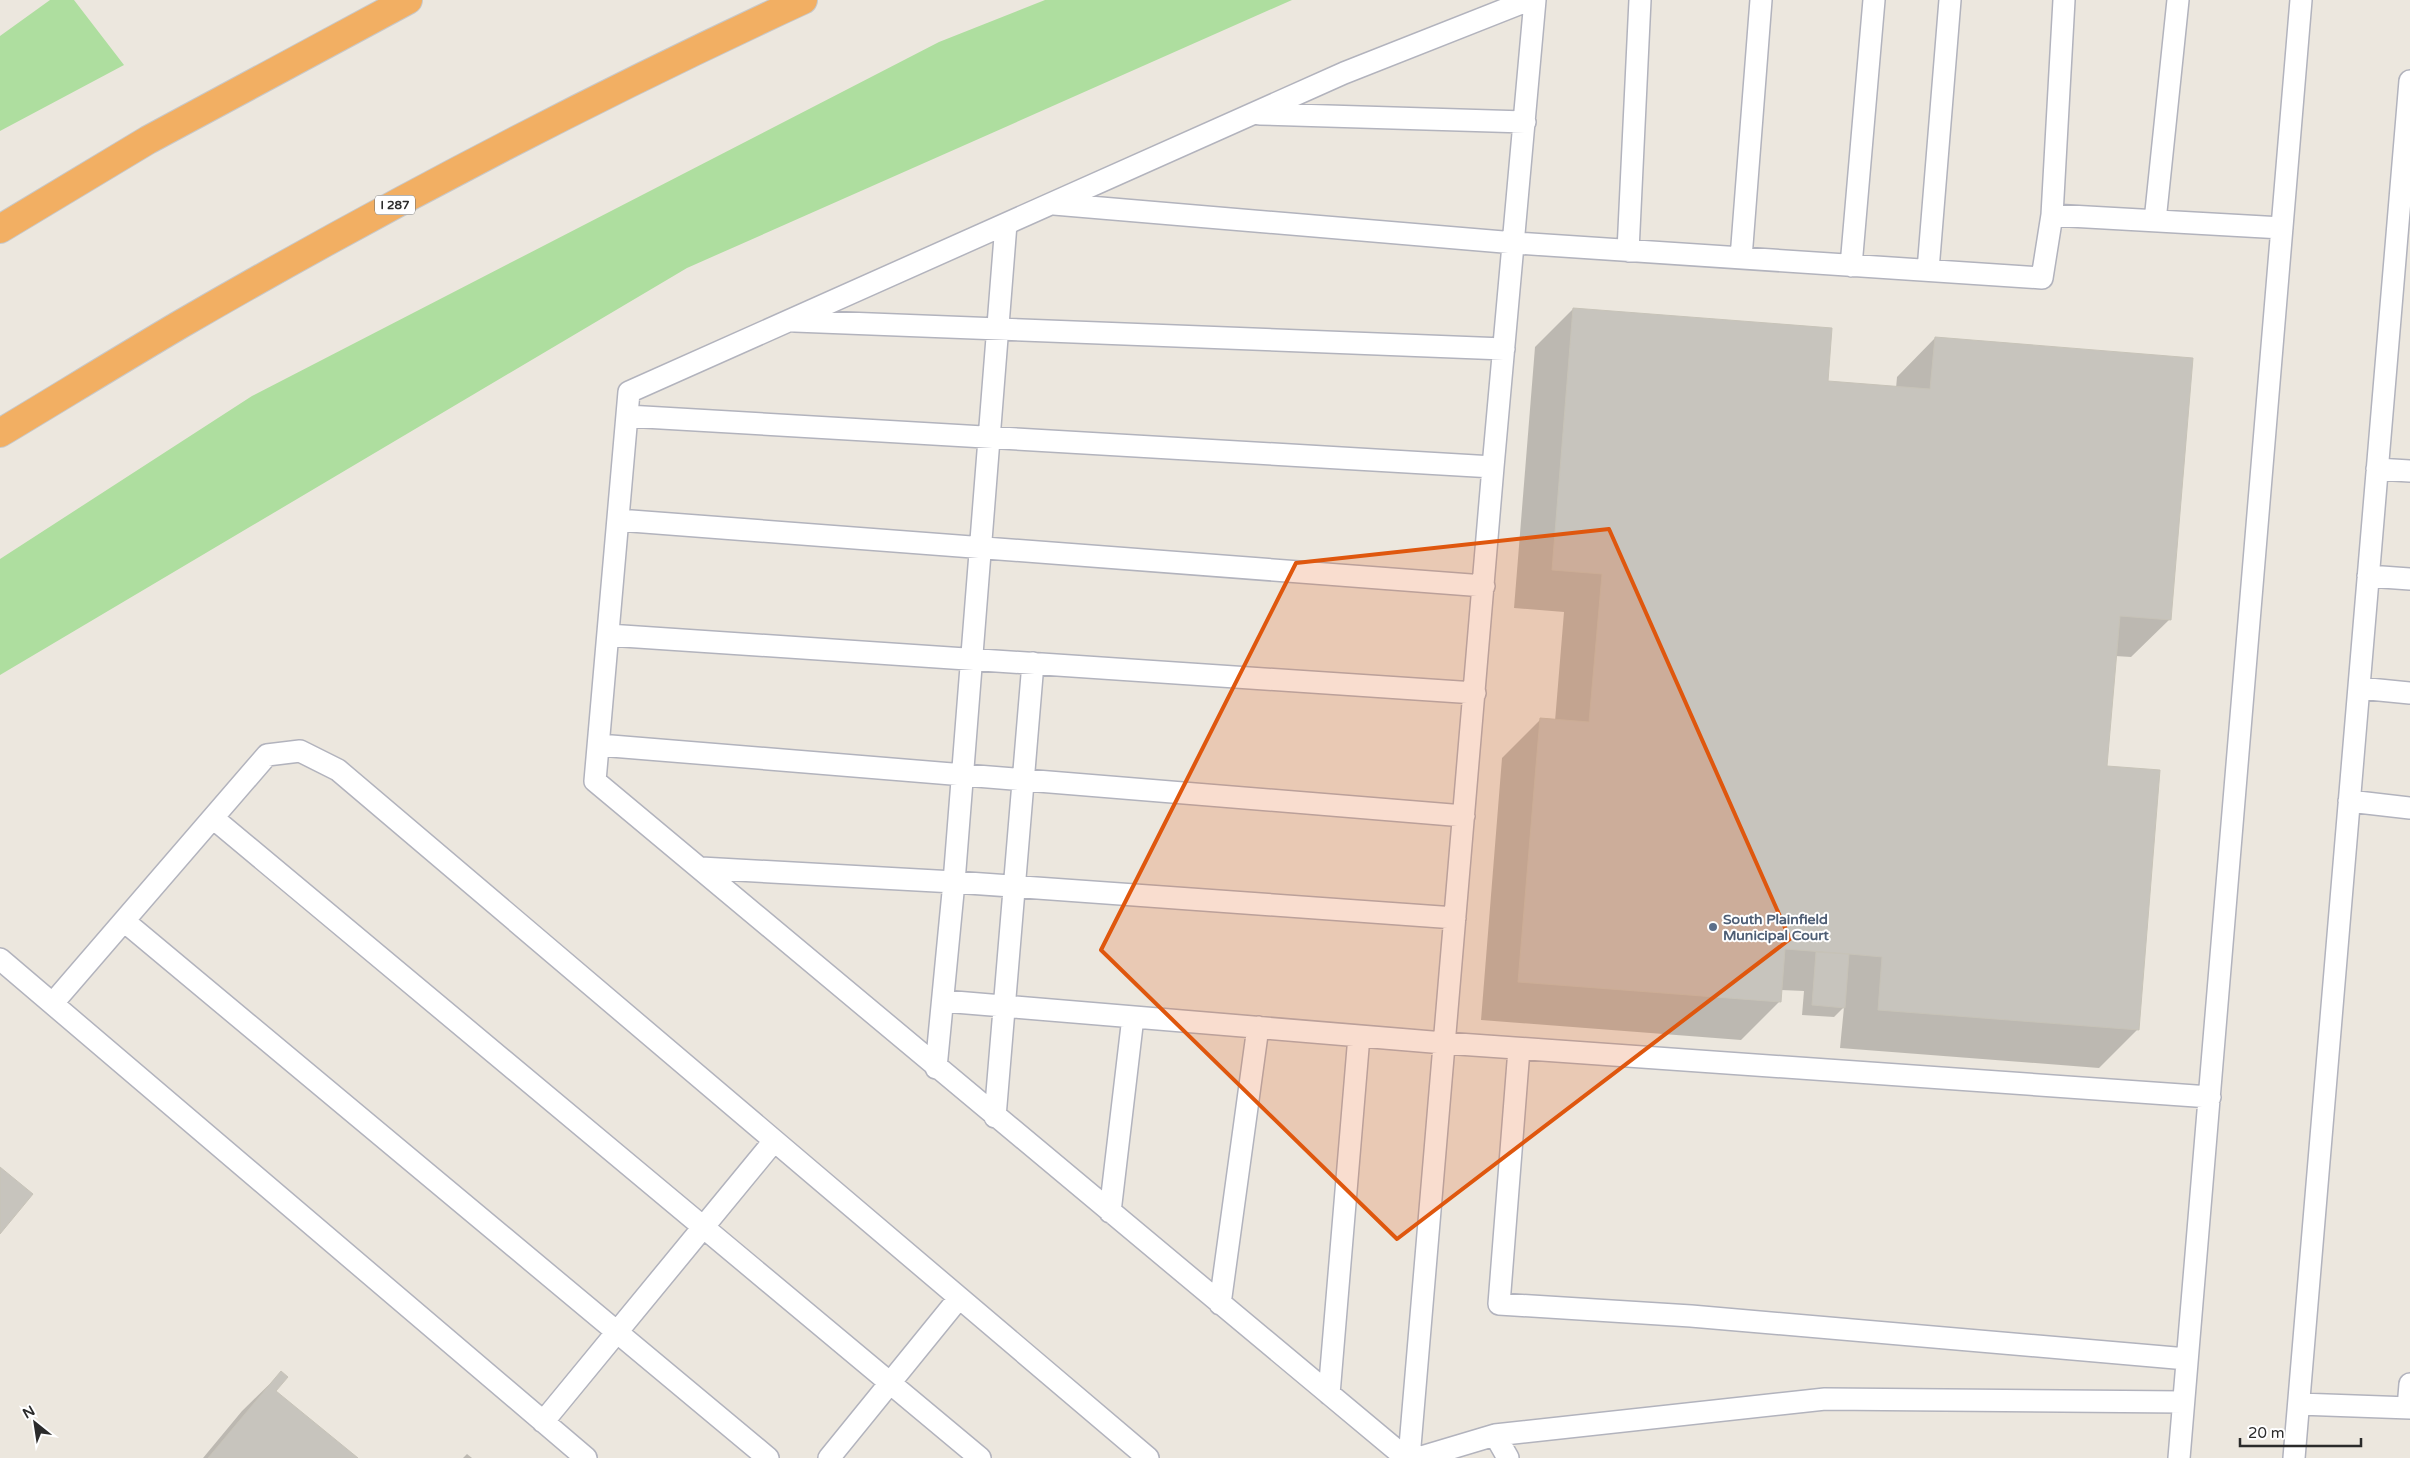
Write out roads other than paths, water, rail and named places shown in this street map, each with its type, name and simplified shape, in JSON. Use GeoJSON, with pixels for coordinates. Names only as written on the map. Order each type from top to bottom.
{"type":"FeatureCollection","features":[{"type":"Feature","properties":{"kind":"highway"},"geometry":{"type":"LineString","coordinates":[[0,230],[148,140],[408,0]]}},
{"type":"Feature","properties":{"kind":"highway","name":"I 287"},"geometry":{"type":"LineString","coordinates":[[0,433],[181,324],[431,185],[728,35],[803,0]]}},
{"type":"Feature","properties":{"kind":"lane"},"geometry":{"type":"LineString","coordinates":[[1408,1458],[936,1068],[701,868],[595,781],[629,392],[1344,73],[1530,0]]}},
{"type":"Feature","properties":{"kind":"lane"},"geometry":{"type":"LineString","coordinates":[[1408,1458],[1535,0]]}},
{"type":"Feature","properties":{"kind":"lane"},"geometry":{"type":"LineString","coordinates":[[1628,251],[1640,0]]}},
{"type":"Feature","properties":{"kind":"lane"},"geometry":{"type":"LineString","coordinates":[[1741,258],[1761,0]]}},
{"type":"Feature","properties":{"kind":"lane"},"geometry":{"type":"LineString","coordinates":[[1851,266],[1874,0]]}},
{"type":"Feature","properties":{"kind":"lane"},"geometry":{"type":"LineString","coordinates":[[1928,270],[1950,0]]}},
{"type":"Feature","properties":{"kind":"lane"},"geometry":{"type":"LineString","coordinates":[[1052,204],[1514,243],[2042,278],[2052,215],[2064,0]]}},
{"type":"Feature","properties":{"kind":"lane"},"geometry":{"type":"LineString","coordinates":[[2155,221],[2178,0]]}},
{"type":"Feature","properties":{"kind":"lane"},"geometry":{"type":"LineString","coordinates":[[2179,1458],[2301,0]]}},
{"type":"Feature","properties":{"kind":"lane"},"geometry":{"type":"LineString","coordinates":[[2294,1458],[2377,469],[2405,190],[2410,81]]}},
{"type":"Feature","properties":{"kind":"lane"},"geometry":{"type":"LineString","coordinates":[[1254,114],[1525,122]]}},
{"type":"Feature","properties":{"kind":"lane"},"geometry":{"type":"LineString","coordinates":[[2052,215],[2282,228]]}},
{"type":"Feature","properties":{"kind":"lane"},"geometry":{"type":"LineString","coordinates":[[936,1068],[963,774],[1006,224]]}},
{"type":"Feature","properties":{"kind":"lane"},"geometry":{"type":"LineString","coordinates":[[790,320],[1504,349]]}},
{"type":"Feature","properties":{"kind":"lane"},"geometry":{"type":"LineString","coordinates":[[627,416],[1493,467]]}},
{"type":"Feature","properties":{"kind":"lane"},"geometry":{"type":"LineString","coordinates":[[2377,469],[2410,471]]}},
{"type":"Feature","properties":{"kind":"lane"},"geometry":{"type":"LineString","coordinates":[[618,520],[1484,586]]}},
{"type":"Feature","properties":{"kind":"lane"},"geometry":{"type":"LineString","coordinates":[[2368,576],[2410,579]]}},
{"type":"Feature","properties":{"kind":"lane"},"geometry":{"type":"LineString","coordinates":[[608,635],[1476,693]]}},
{"type":"Feature","properties":{"kind":"lane"},"geometry":{"type":"LineString","coordinates":[[995,1117],[1033,663]]}},
{"type":"Feature","properties":{"kind":"lane"},"geometry":{"type":"LineString","coordinates":[[2359,688],[2410,693]]}},
{"type":"Feature","properties":{"kind":"lane"},"geometry":{"type":"LineString","coordinates":[[599,744],[1464,816]]}},
{"type":"Feature","properties":{"kind":"lane"},"geometry":{"type":"LineString","coordinates":[[53,1003],[267,756],[300,751],[338,770],[1148,1458]]}},
{"type":"Feature","properties":{"kind":"lane"},"geometry":{"type":"LineString","coordinates":[[2349,801],[2410,808]]}},
{"type":"Feature","properties":{"kind":"lane"},"geometry":{"type":"LineString","coordinates":[[213,818],[980,1458]]}},
{"type":"Feature","properties":{"kind":"lane"},"geometry":{"type":"LineString","coordinates":[[701,868],[1015,886],[1455,918]]}},
{"type":"Feature","properties":{"kind":"lane"},"geometry":{"type":"LineString","coordinates":[[124,921],[768,1458]]}},
{"type":"Feature","properties":{"kind":"lane"},"geometry":{"type":"LineString","coordinates":[[0,959],[586,1458]]}},
{"type":"Feature","properties":{"kind":"lane"},"geometry":{"type":"LineString","coordinates":[[943,1001],[1519,1049],[2210,1097]]}},
{"type":"Feature","properties":{"kind":"lane"},"geometry":{"type":"LineString","coordinates":[[1110,1212],[1133,1017]]}},
{"type":"Feature","properties":{"kind":"lane"},"geometry":{"type":"LineString","coordinates":[[1220,1304],[1258,1027]]}},
{"type":"Feature","properties":{"kind":"lane"},"geometry":{"type":"LineString","coordinates":[[1329,1394],[1360,1036]]}},
{"type":"Feature","properties":{"kind":"lane"},"geometry":{"type":"LineString","coordinates":[[1519,1049],[1499,1304],[1690,1316],[2187,1359]]}},
{"type":"Feature","properties":{"kind":"lane"},"geometry":{"type":"LineString","coordinates":[[543,1422],[774,1141]]}},
{"type":"Feature","properties":{"kind":"lane"},"geometry":{"type":"LineString","coordinates":[[829,1458],[959,1298]]}},
{"type":"Feature","properties":{"kind":"lane"},"geometry":{"type":"LineString","coordinates":[[2299,1404],[2409,1408],[2410,1384]]}},
{"type":"Feature","properties":{"kind":"lane"},"geometry":{"type":"LineString","coordinates":[[1418,1458],[1495,1435],[1825,1400],[2184,1402]]}},
{"type":"Feature","properties":{"kind":"lane"},"geometry":{"type":"LineString","coordinates":[[1495,1435],[1508,1458]]}},
{"type":"Feature","properties":{"kind":"place","name":"South Plainfield Municipal Court"},"geometry":{"type":"Point","coordinates":[1713,927]}}]}
